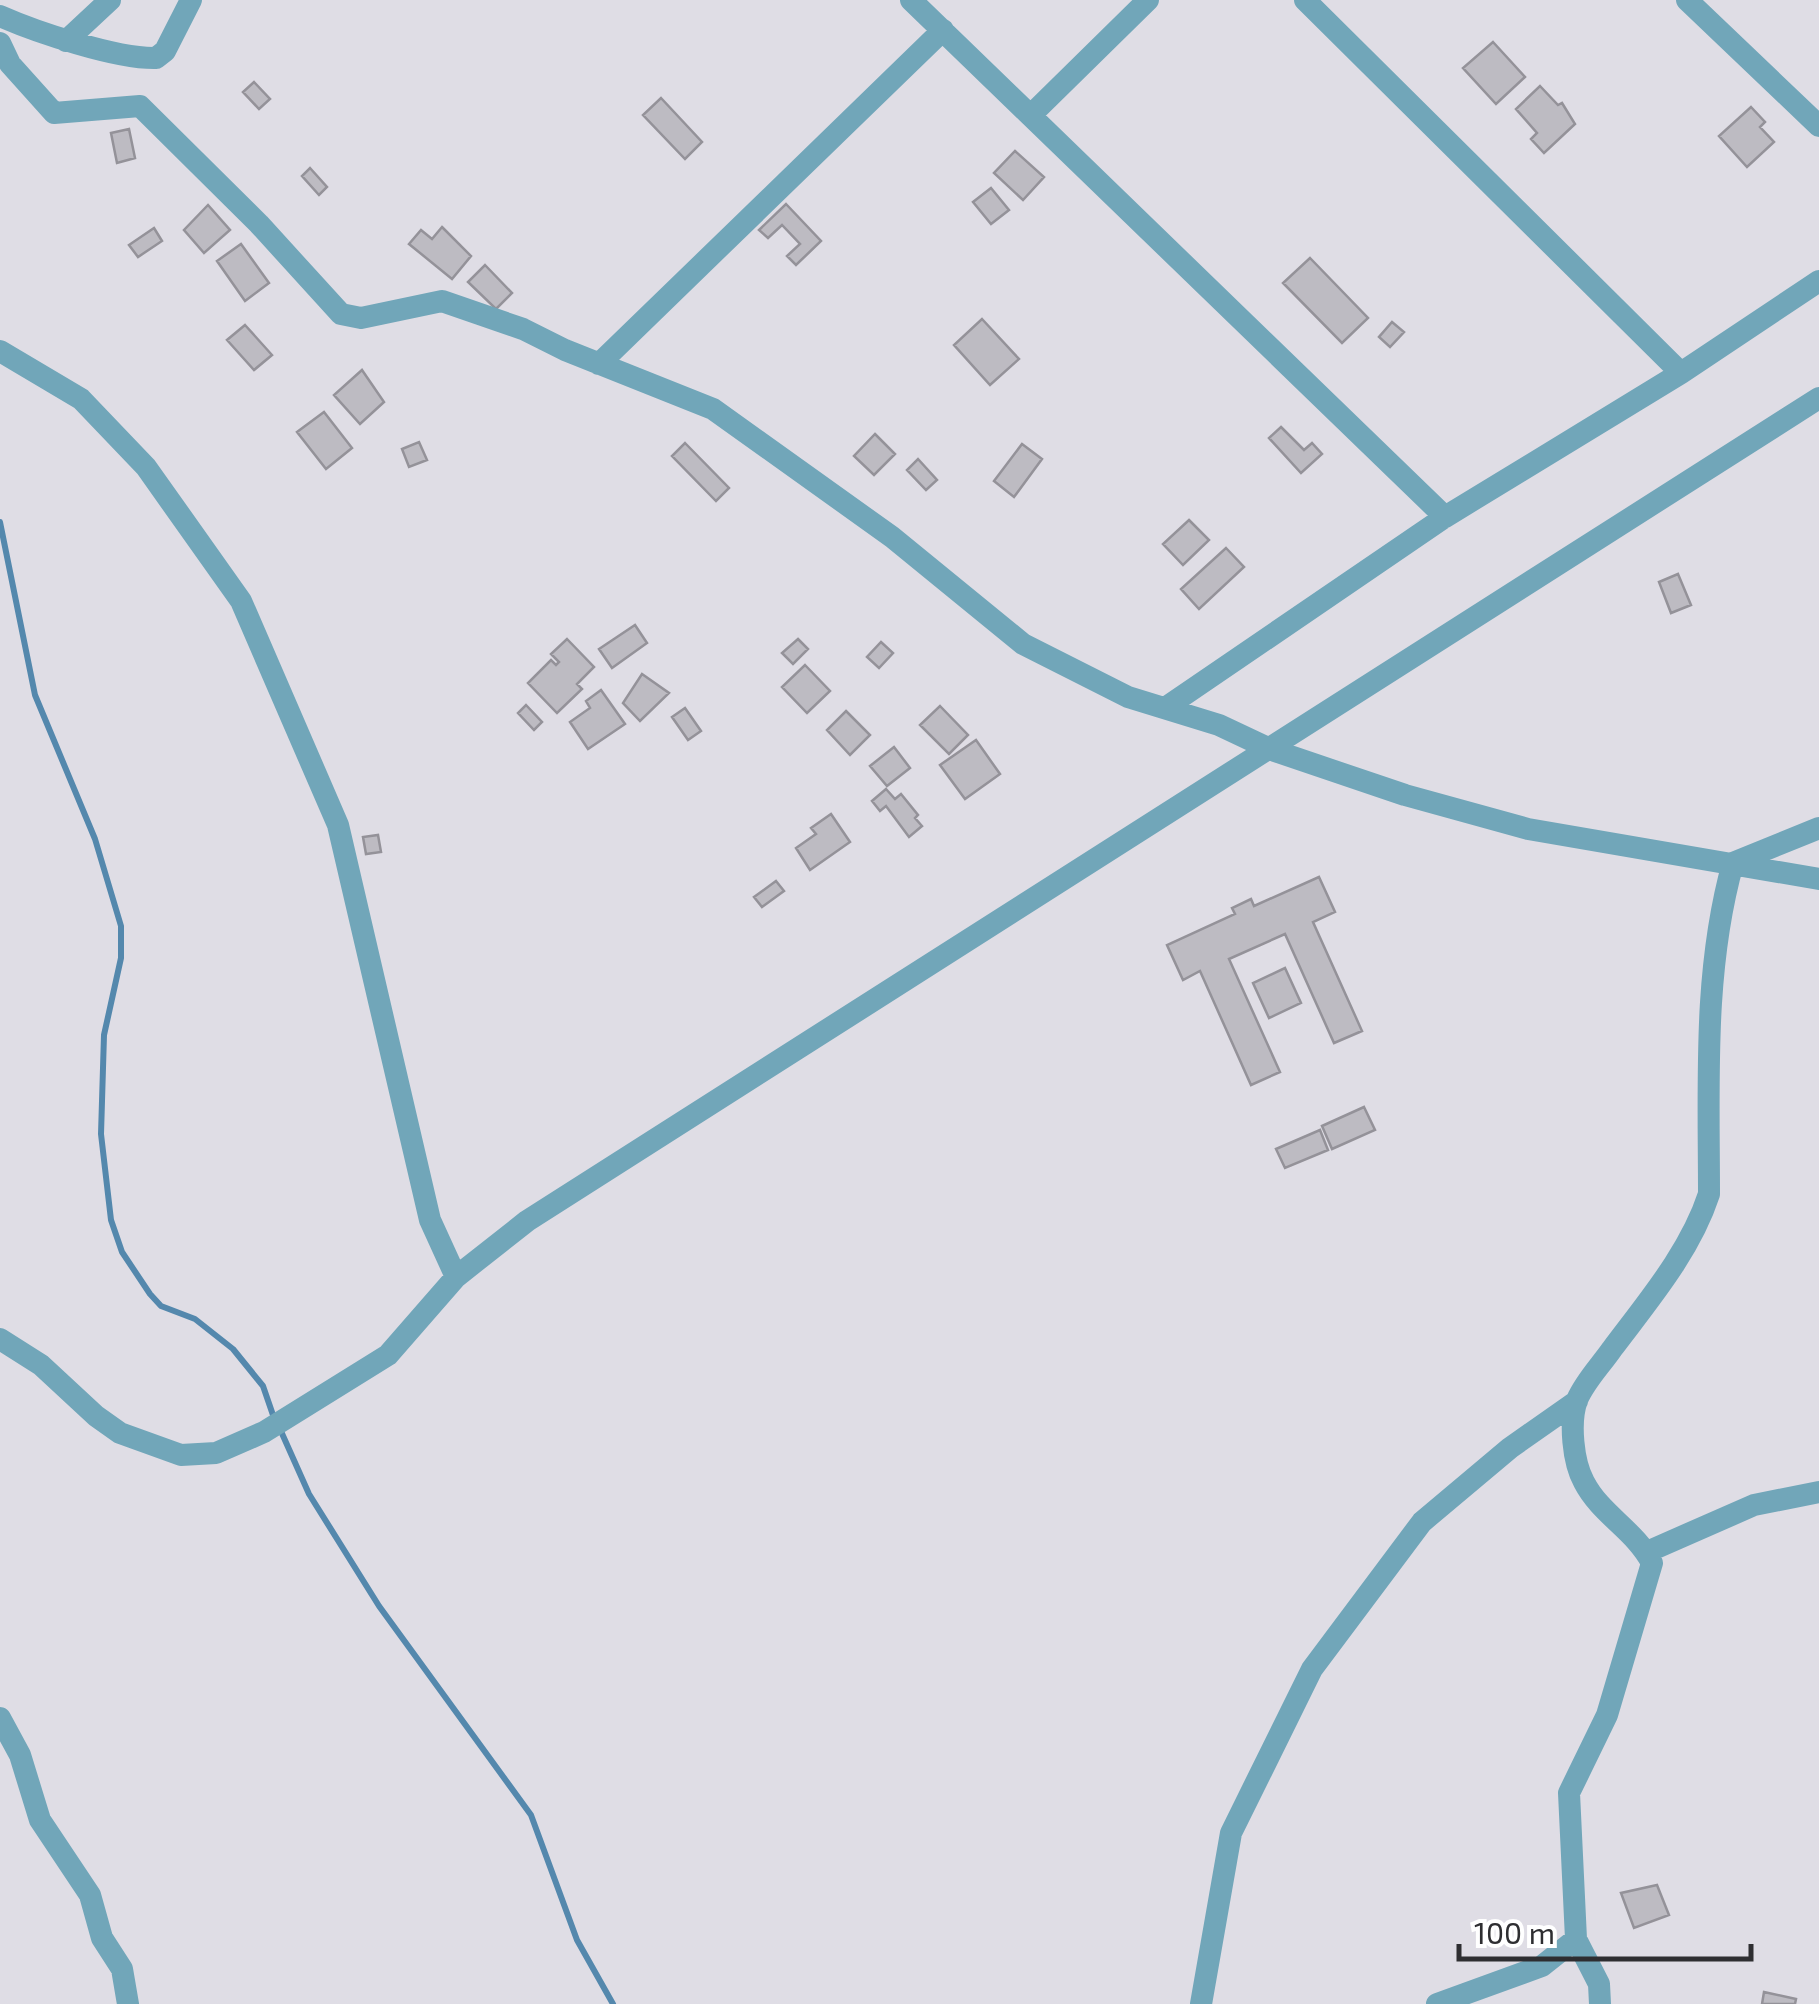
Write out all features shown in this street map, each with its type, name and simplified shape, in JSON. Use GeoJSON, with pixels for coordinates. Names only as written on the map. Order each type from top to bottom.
{"type":"FeatureCollection","features":[{"type":"Feature","properties":{"kind":"street"},"geometry":{"type":"LineString","coordinates":[[66,41],[110,0]]}},
{"type":"Feature","properties":{"kind":"street"},"geometry":{"type":"LineString","coordinates":[[0,16],[26,30],[66,41],[156,58],[164,51],[191,0]]}},
{"type":"Feature","properties":{"kind":"street"},"geometry":{"type":"LineString","coordinates":[[911,0],[1445,517]]}},
{"type":"Feature","properties":{"kind":"street"},"geometry":{"type":"LineString","coordinates":[[1032,114],[1148,0]]}},
{"type":"Feature","properties":{"kind":"street"},"geometry":{"type":"LineString","coordinates":[[1304,0],[1681,374]]}},
{"type":"Feature","properties":{"kind":"street"},"geometry":{"type":"LineString","coordinates":[[1687,0],[1819,126]]}},
{"type":"Feature","properties":{"kind":"street"},"geometry":{"type":"LineString","coordinates":[[599,364],[943,30]]}},
{"type":"Feature","properties":{"kind":"street"},"geometry":{"type":"LineString","coordinates":[[0,43],[10,64],[54,113],[140,106],[259,224],[341,314],[361,318],[442,301],[524,329],[713,409],[892,537],[1023,644],[1128,697],[1220,724],[1272,750],[1405,795],[1528,829],[1819,879]]}},
{"type":"Feature","properties":{"kind":"street"},"geometry":{"type":"LineString","coordinates":[[1165,708],[1445,517],[1681,374],[1819,282]]}},
{"type":"Feature","properties":{"kind":"street"},"geometry":{"type":"LineString","coordinates":[[0,351],[81,398],[146,467],[241,600],[338,825],[430,1220],[456,1277]]}},
{"type":"Feature","properties":{"kind":"street"},"geometry":{"type":"LineString","coordinates":[[0,1340],[41,1365],[120,1433],[181,1455],[216,1453],[264,1432],[388,1356],[456,1277],[527,1221],[1005,914],[1272,750],[1819,398]]}},
{"type":"Feature","properties":{"kind":"street"},"geometry":{"type":"LineString","coordinates":[[1733,863],[1819,828]]}},
{"type":"Feature","properties":{"kind":"street"},"geometry":{"type":"LineString","coordinates":[[1201,2004],[1232,1833],[1312,1670],[1422,1522],[1510,1448],[1577,1401],[1664,1278],[1703,1214],[1709,1194],[1713,962],[1719,915],[1733,863]]}},
{"type":"Feature","properties":{"kind":"street"},"geometry":{"type":"LineString","coordinates":[[1577,1401],[1572,1428],[1582,1479],[1600,1505],[1641,1541],[1652,1564],[1607,1716],[1569,1793],[1576,1939],[1599,1984],[1600,2004]]}},
{"type":"Feature","properties":{"kind":"street"},"geometry":{"type":"LineString","coordinates":[[1647,1552],[1754,1504],[1819,1492]]}},
{"type":"Feature","properties":{"kind":"street"},"geometry":{"type":"LineString","coordinates":[[0,1718],[20,1754],[40,1820],[90,1895],[102,1938],[122,1969],[128,2004]]}},
{"type":"Feature","properties":{"kind":"street"},"geometry":{"type":"LineString","coordinates":[[1437,2004],[1542,1966],[1576,1939]]}},
{"type":"Feature","properties":{"kind":"building"},"geometry":{"type":"Polygon","coordinates":[[[1493,42],[1525,77],[1496,104],[1463,68],[1493,42]]]}},
{"type":"Feature","properties":{"kind":"building"},"geometry":{"type":"Polygon","coordinates":[[[254,82],[270,99],[259,109],[243,92],[254,82]]]}},
{"type":"Feature","properties":{"kind":"building"},"geometry":{"type":"Polygon","coordinates":[[[1540,86],[1558,105],[1562,103],[1575,124],[1544,153],[1531,139],[1537,133],[1516,109],[1540,86]]]}},
{"type":"Feature","properties":{"kind":"building"},"geometry":{"type":"Polygon","coordinates":[[[661,98],[702,142],[685,159],[643,115],[661,98]]]}},
{"type":"Feature","properties":{"kind":"building"},"geometry":{"type":"Polygon","coordinates":[[[1751,107],[1765,122],[1760,127],[1774,142],[1747,167],[1719,136],[1751,107]]]}},
{"type":"Feature","properties":{"kind":"building"},"geometry":{"type":"Polygon","coordinates":[[[129,129],[135,158],[117,163],[111,133],[129,129]]]}},
{"type":"Feature","properties":{"kind":"building"},"geometry":{"type":"Polygon","coordinates":[[[1015,151],[1044,177],[1023,200],[994,173],[1015,151]]]}},
{"type":"Feature","properties":{"kind":"building"},"geometry":{"type":"Polygon","coordinates":[[[310,168],[327,187],[319,195],[302,176],[310,168]]]}},
{"type":"Feature","properties":{"kind":"building"},"geometry":{"type":"Polygon","coordinates":[[[991,188],[1009,210],[991,224],[973,202],[991,188]]]}},
{"type":"Feature","properties":{"kind":"building"},"geometry":{"type":"Polygon","coordinates":[[[786,204],[821,241],[796,265],[787,256],[800,244],[782,225],[768,238],[759,230],[786,204]]]}},
{"type":"Feature","properties":{"kind":"building"},"geometry":{"type":"Polygon","coordinates":[[[208,205],[230,230],[204,253],[184,230],[208,205]]]}},
{"type":"Feature","properties":{"kind":"building"},"geometry":{"type":"Polygon","coordinates":[[[442,227],[471,256],[452,279],[409,244],[421,230],[432,239],[442,227]]]}},
{"type":"Feature","properties":{"kind":"building"},"geometry":{"type":"Polygon","coordinates":[[[154,228],[162,241],[138,257],[129,245],[154,228]]]}},
{"type":"Feature","properties":{"kind":"building"},"geometry":{"type":"Polygon","coordinates":[[[241,244],[269,283],[245,301],[217,261],[241,244]]]}},
{"type":"Feature","properties":{"kind":"building"},"geometry":{"type":"Polygon","coordinates":[[[1310,258],[1368,318],[1342,343],[1283,283],[1310,258]]]}},
{"type":"Feature","properties":{"kind":"building"},"geometry":{"type":"Polygon","coordinates":[[[485,265],[512,293],[496,309],[468,282],[485,265]]]}},
{"type":"Feature","properties":{"kind":"building"},"geometry":{"type":"Polygon","coordinates":[[[982,319],[1019,359],[990,385],[954,345],[982,319]]]}},
{"type":"Feature","properties":{"kind":"building"},"geometry":{"type":"Polygon","coordinates":[[[1392,322],[1404,332],[1390,347],[1379,337],[1392,322]]]}},
{"type":"Feature","properties":{"kind":"building"},"geometry":{"type":"Polygon","coordinates":[[[245,325],[272,355],[254,370],[227,340],[245,325]]]}},
{"type":"Feature","properties":{"kind":"building"},"geometry":{"type":"Polygon","coordinates":[[[362,370],[384,402],[360,424],[334,395],[362,370]]]}},
{"type":"Feature","properties":{"kind":"building"},"geometry":{"type":"Polygon","coordinates":[[[324,412],[352,448],[326,469],[297,432],[324,412]]]}},
{"type":"Feature","properties":{"kind":"building"},"geometry":{"type":"Polygon","coordinates":[[[1281,427],[1304,450],[1312,443],[1322,454],[1301,473],[1269,438],[1281,427]]]}},
{"type":"Feature","properties":{"kind":"building"},"geometry":{"type":"Polygon","coordinates":[[[875,434],[895,454],[874,475],[854,456],[875,434]]]}},
{"type":"Feature","properties":{"kind":"building"},"geometry":{"type":"Polygon","coordinates":[[[419,442],[427,460],[409,467],[402,449],[419,442]]]}},
{"type":"Feature","properties":{"kind":"building"},"geometry":{"type":"Polygon","coordinates":[[[685,443],[729,488],[716,501],[672,456],[685,443]]]}},
{"type":"Feature","properties":{"kind":"building"},"geometry":{"type":"Polygon","coordinates":[[[1022,444],[1042,459],[1014,497],[994,481],[1022,444]]]}},
{"type":"Feature","properties":{"kind":"building"},"geometry":{"type":"Polygon","coordinates":[[[918,459],[937,480],[926,490],[907,470],[918,459]]]}},
{"type":"Feature","properties":{"kind":"building"},"geometry":{"type":"Polygon","coordinates":[[[1189,520],[1209,540],[1183,565],[1163,544],[1189,520]]]}},
{"type":"Feature","properties":{"kind":"building"},"geometry":{"type":"Polygon","coordinates":[[[1226,548],[1244,567],[1199,609],[1181,589],[1226,548]]]}},
{"type":"Feature","properties":{"kind":"building"},"geometry":{"type":"Polygon","coordinates":[[[1678,574],[1691,605],[1671,613],[1659,582],[1678,574]]]}},
{"type":"Feature","properties":{"kind":"building"},"geometry":{"type":"Polygon","coordinates":[[[635,625],[647,643],[612,668],[599,649],[635,625]]]}},
{"type":"Feature","properties":{"kind":"building"},"geometry":{"type":"Polygon","coordinates":[[[567,639],[594,667],[577,684],[582,689],[557,713],[528,683],[551,660],[556,665],[559,662],[551,654],[567,639]]]}},
{"type":"Feature","properties":{"kind":"building"},"geometry":{"type":"Polygon","coordinates":[[[798,639],[808,649],[793,664],[782,653],[798,639]]]}},
{"type":"Feature","properties":{"kind":"building"},"geometry":{"type":"Polygon","coordinates":[[[881,642],[893,653],[879,668],[867,657],[881,642]]]}},
{"type":"Feature","properties":{"kind":"building"},"geometry":{"type":"Polygon","coordinates":[[[805,665],[830,691],[807,713],[782,687],[805,665]]]}},
{"type":"Feature","properties":{"kind":"building"},"geometry":{"type":"Polygon","coordinates":[[[642,674],[669,693],[640,721],[623,703],[642,674]]]}},
{"type":"Feature","properties":{"kind":"building"},"geometry":{"type":"Polygon","coordinates":[[[601,690],[625,724],[588,749],[570,722],[590,708],[586,701],[601,690]]]}},
{"type":"Feature","properties":{"kind":"building"},"geometry":{"type":"Polygon","coordinates":[[[526,705],[542,722],[534,730],[518,713],[526,705]]]}},
{"type":"Feature","properties":{"kind":"building"},"geometry":{"type":"Polygon","coordinates":[[[940,706],[968,735],[949,754],[920,725],[940,706]]]}},
{"type":"Feature","properties":{"kind":"building"},"geometry":{"type":"Polygon","coordinates":[[[685,708],[701,731],[688,740],[672,717],[685,708]]]}},
{"type":"Feature","properties":{"kind":"building"},"geometry":{"type":"Polygon","coordinates":[[[846,711],[870,735],[850,755],[827,730],[846,711]]]}},
{"type":"Feature","properties":{"kind":"building"},"geometry":{"type":"Polygon","coordinates":[[[976,740],[1000,774],[965,799],[940,765],[976,740]]]}},
{"type":"Feature","properties":{"kind":"building"},"geometry":{"type":"Polygon","coordinates":[[[894,747],[910,768],[887,786],[870,766],[894,747]]]}},
{"type":"Feature","properties":{"kind":"building"},"geometry":{"type":"Polygon","coordinates":[[[886,789],[895,799],[901,794],[918,815],[915,818],[922,826],[909,837],[886,806],[880,811],[872,801],[886,789]]]}},
{"type":"Feature","properties":{"kind":"building"},"geometry":{"type":"Polygon","coordinates":[[[831,814],[850,842],[810,870],[796,848],[816,834],[811,828],[831,814]]]}},
{"type":"Feature","properties":{"kind":"building"},"geometry":{"type":"Polygon","coordinates":[[[378,835],[381,852],[366,854],[363,837],[378,835]]]}},
{"type":"Feature","properties":{"kind":"building"},"geometry":{"type":"Polygon","coordinates":[[[1319,877],[1335,912],[1313,922],[1362,1031],[1334,1043],[1285,934],[1229,959],[1280,1072],[1251,1085],[1200,971],[1183,980],[1167,945],[1235,914],[1232,908],[1251,899],[1254,906],[1319,877]]]}},
{"type":"Feature","properties":{"kind":"building"},"geometry":{"type":"Polygon","coordinates":[[[776,881],[784,891],[762,907],[754,897],[776,881]]]}},
{"type":"Feature","properties":{"kind":"building"},"geometry":{"type":"Polygon","coordinates":[[[1285,968],[1301,1003],[1269,1018],[1253,983],[1285,968]]]}},
{"type":"Feature","properties":{"kind":"building"},"geometry":{"type":"Polygon","coordinates":[[[1364,1107],[1375,1130],[1332,1149],[1322,1126],[1364,1107]]]}},
{"type":"Feature","properties":{"kind":"building"},"geometry":{"type":"Polygon","coordinates":[[[1320,1130],[1328,1150],[1285,1168],[1276,1149],[1320,1130]]]}},
{"type":"Feature","properties":{"kind":"building"},"geometry":{"type":"Polygon","coordinates":[[[1657,1885],[1669,1915],[1634,1928],[1621,1893],[1657,1885]]]}},
{"type":"Feature","properties":{"kind":"building"},"geometry":{"type":"Polygon","coordinates":[[[1764,1992],[1796,1999],[1795,2004],[1762,2004],[1764,1992]]]}},
{"type":"Feature","properties":{"kind":"waterway"},"geometry":{"type":"LineString","coordinates":[[0,522],[35,695],[95,839],[121,926],[121,958],[104,1035],[101,1134],[111,1220],[122,1252],[150,1294],[161,1306],[195,1319],[233,1349],[263,1386],[274,1418]]}},
{"type":"Feature","properties":{"kind":"waterway"},"geometry":{"type":"LineString","coordinates":[[280,1429],[309,1494],[379,1606],[531,1815],[577,1940],[613,2004]]}}]}
